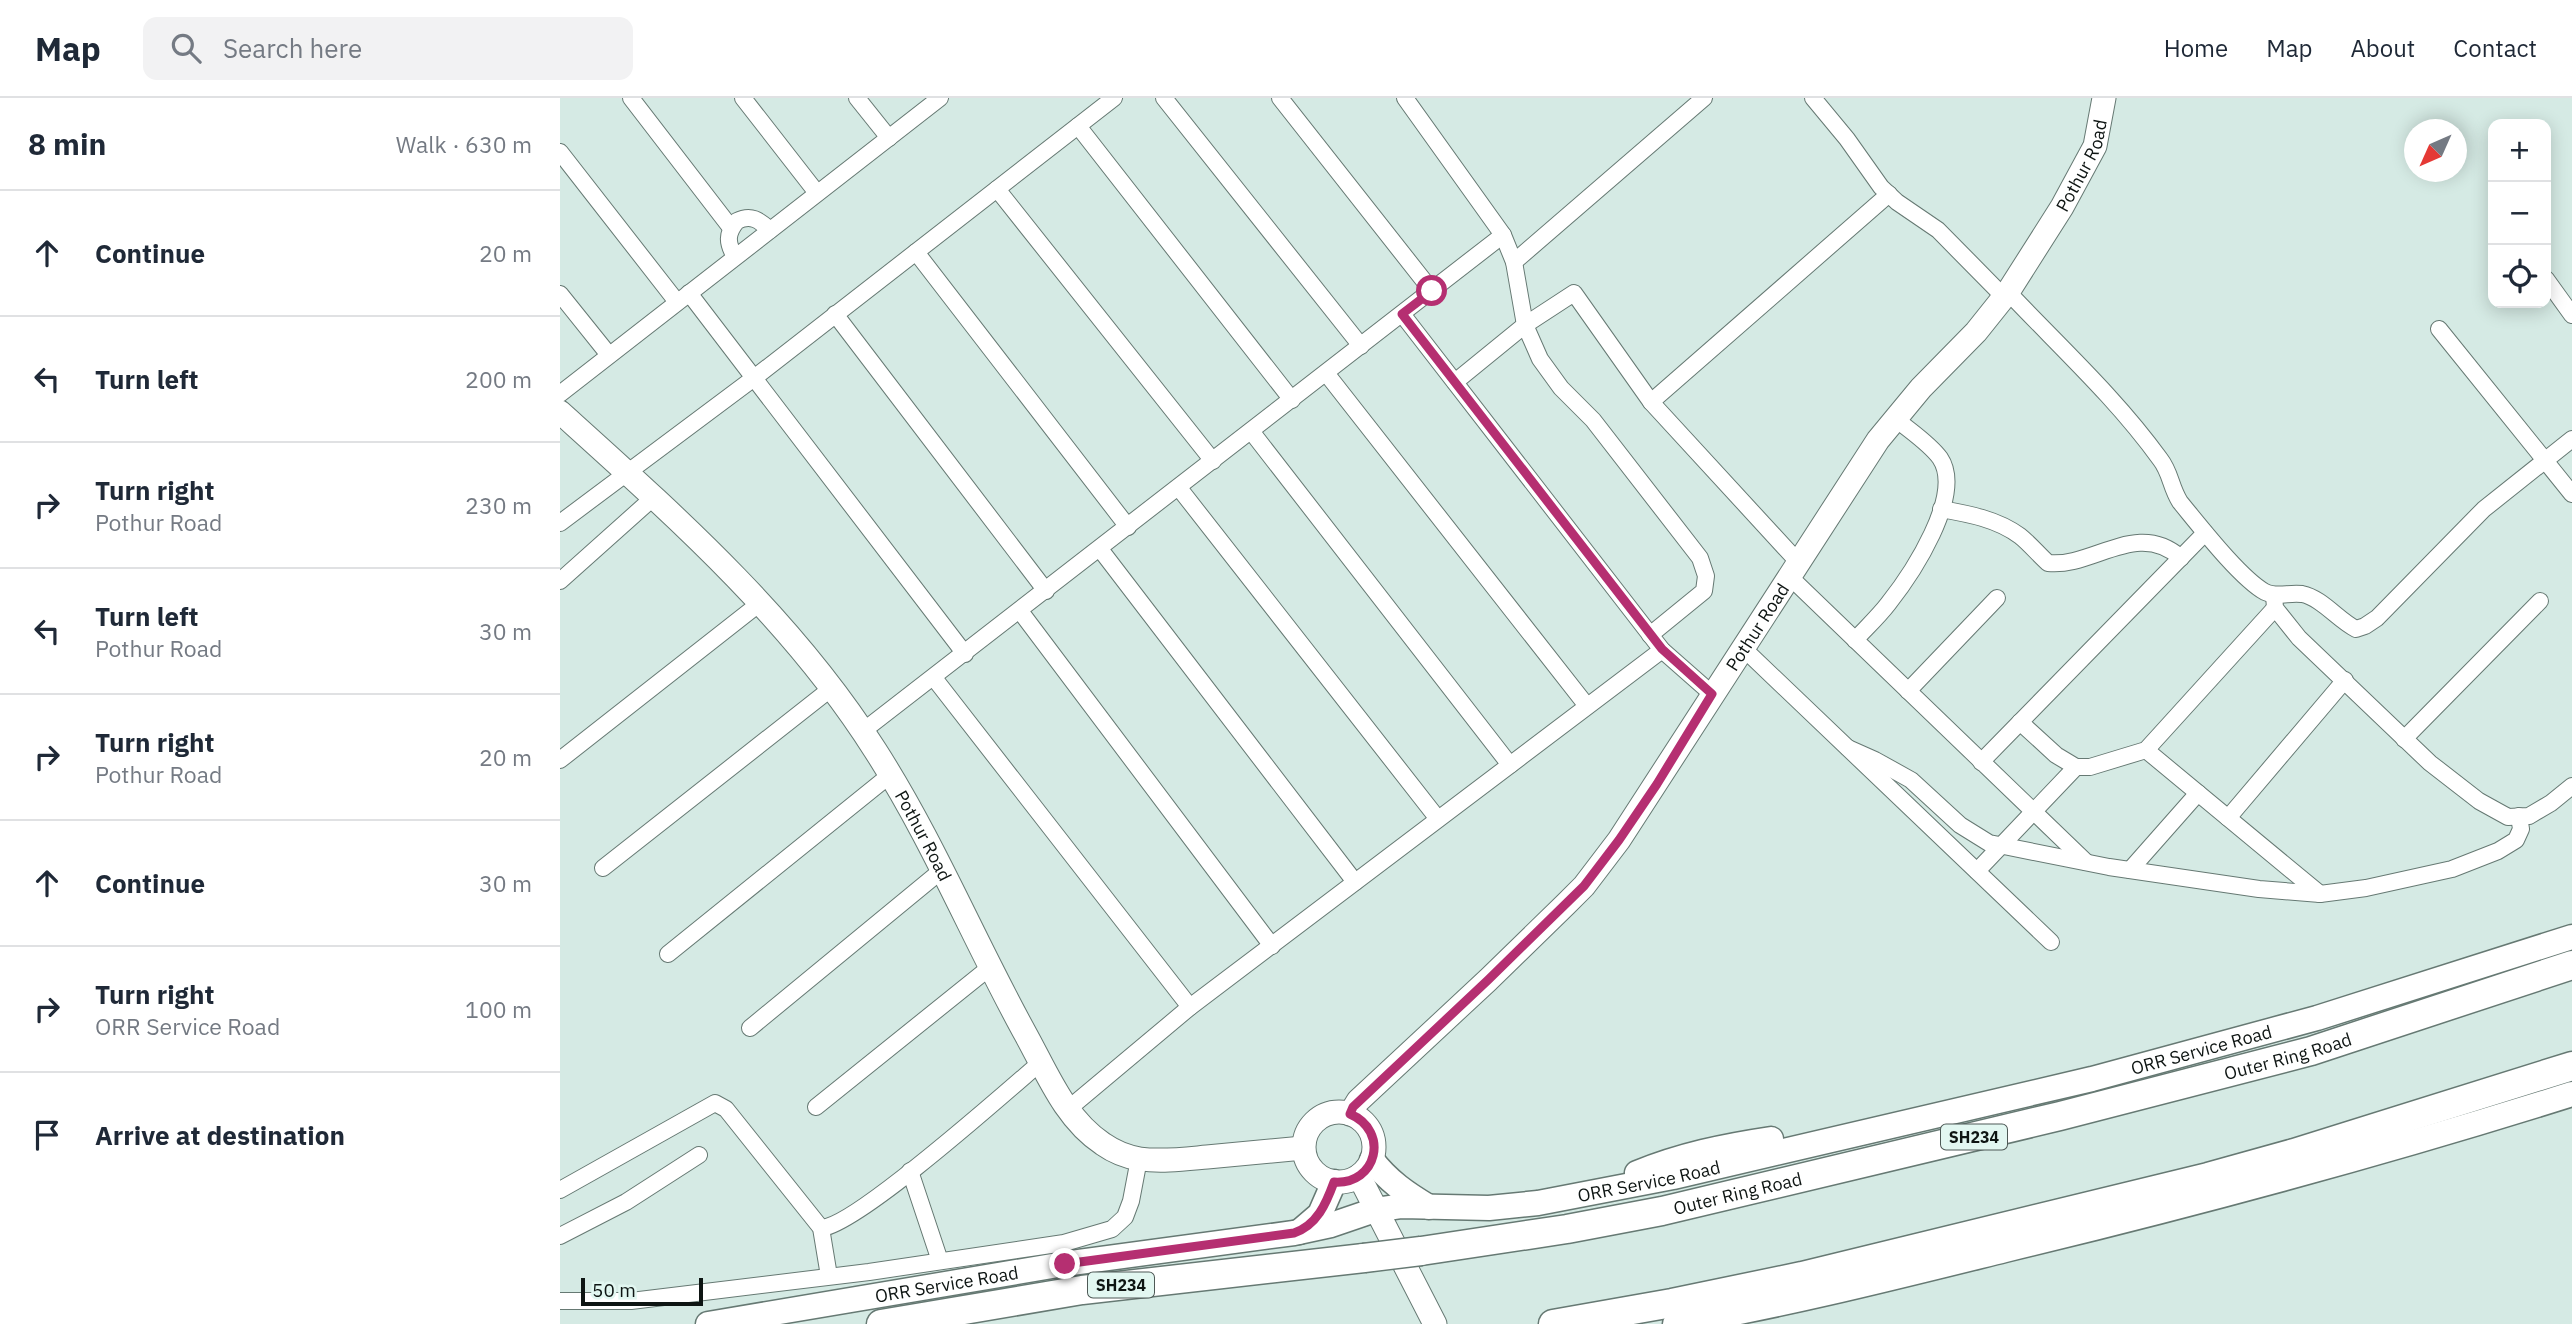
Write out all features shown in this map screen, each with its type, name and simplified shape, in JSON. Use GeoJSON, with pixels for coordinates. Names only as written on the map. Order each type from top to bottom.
{"type":"FeatureCollection","features":[{"type":"Feature","properties":{"kind":"highway","name":"Outer Ring Road"},"geometry":{"type":"LineString","coordinates":[[881,1324],[1082,1290],[1421,1251],[1554,1232],[1662,1211],[2060,1116],[2311,1051],[2572,965]]}},
{"type":"Feature","properties":{"kind":"highway"},"geometry":{"type":"LineString","coordinates":[[1553,1324],[1801,1276],[2208,1177],[2294,1153],[2572,1066]]}},
{"type":"Feature","properties":{"kind":"main road","name":"ORR Service Road"},"geometry":{"type":"LineString","coordinates":[[708,1324],[1065,1264],[1298,1232],[1375,1210],[1402,1206],[1489,1209],[1595,1192],[2092,1079],[2290,1025],[2572,937]]}},
{"type":"Feature","properties":{"kind":"main road"},"geometry":{"type":"LineString","coordinates":[[1675,1324],[1823,1294],[2207,1201],[2440,1136],[2572,1094]]}},
{"type":"Feature","properties":{"kind":"main road"},"geometry":{"type":"LineString","coordinates":[[1366,1168],[1383,1175],[1430,1207]]}},
{"type":"Feature","properties":{"kind":"main road"},"geometry":{"type":"LineString","coordinates":[[1298,1232],[1320,1214],[1334,1182]]}},
{"type":"Feature","properties":{"kind":"street"},"geometry":{"type":"LineString","coordinates":[[631,98],[731,228]]}},
{"type":"Feature","properties":{"kind":"street"},"geometry":{"type":"LineString","coordinates":[[744,98],[817,193]]}},
{"type":"Feature","properties":{"kind":"street"},"geometry":{"type":"LineString","coordinates":[[857,98],[889,138]]}},
{"type":"Feature","properties":{"kind":"street"},"geometry":{"type":"LineString","coordinates":[[560,394],[940,98]]}},
{"type":"Feature","properties":{"kind":"street"},"geometry":{"type":"LineString","coordinates":[[560,523],[754,378],[1114,98]]}},
{"type":"Feature","properties":{"kind":"street"},"geometry":{"type":"LineString","coordinates":[[1164,98],[1361,346]]}},
{"type":"Feature","properties":{"kind":"street"},"geometry":{"type":"LineString","coordinates":[[1280,98],[1432,291]]}},
{"type":"Feature","properties":{"kind":"street"},"geometry":{"type":"LineString","coordinates":[[1405,98],[1503,234],[1514,262],[1525,325],[1533,346],[1550,373],[1593,420],[1700,558],[1706,576],[1704,591],[1650,635]]}},
{"type":"Feature","properties":{"kind":"street"},"geometry":{"type":"LineString","coordinates":[[1514,262],[1704,98]]}},
{"type":"Feature","properties":{"kind":"street"},"geometry":{"type":"LineString","coordinates":[[1812,98],[1889,194],[1938,230],[2006,294],[2137,430],[2168,472],[2171,487],[2180,502],[2206,533],[2274,601],[2299,638],[2430,763],[2479,801],[2508,817],[2529,816],[2572,786]]}},
{"type":"Feature","properties":{"kind":"street","name":"Pothur Road"},"geometry":{"type":"LineString","coordinates":[[1350,1114],[1358,1101],[1584,886],[1619,840],[1878,440],[1921,388],[1976,332],[2006,294],[2062,207],[2095,146],[2100,131],[2104,98]]}},
{"type":"Feature","properties":{"kind":"street"},"geometry":{"type":"LineString","coordinates":[[1078,126],[1292,400]]}},
{"type":"Feature","properties":{"kind":"street"},"geometry":{"type":"LineString","coordinates":[[560,152],[754,378],[965,654]]}},
{"type":"Feature","properties":{"kind":"street"},"geometry":{"type":"LineString","coordinates":[[997,189],[1213,461]]}},
{"type":"Feature","properties":{"kind":"street"},"geometry":{"type":"LineString","coordinates":[[1651,402],[1889,194]]}},
{"type":"Feature","properties":{"kind":"street"},"geometry":{"type":"LineString","coordinates":[[735,257],[728,244],[731,228],[737,221],[751,217],[759,220],[769,230]]}},
{"type":"Feature","properties":{"kind":"street"},"geometry":{"type":"LineString","coordinates":[[863,731],[1503,234]]}},
{"type":"Feature","properties":{"kind":"street"},"geometry":{"type":"LineString","coordinates":[[916,252],[1128,527]]}},
{"type":"Feature","properties":{"kind":"street"},"geometry":{"type":"LineString","coordinates":[[2551,286],[2572,315]]}},
{"type":"Feature","properties":{"kind":"street"},"geometry":{"type":"LineString","coordinates":[[1455,382],[1525,325],[1574,293],[1651,402],[1855,640],[2086,862]]}},
{"type":"Feature","properties":{"kind":"street"},"geometry":{"type":"LineString","coordinates":[[560,294],[608,355]]}},
{"type":"Feature","properties":{"kind":"street"},"geometry":{"type":"LineString","coordinates":[[835,314],[1046,591]]}},
{"type":"Feature","properties":{"kind":"street"},"geometry":{"type":"LineString","coordinates":[[1402,314],[1650,635],[1712,694]]}},
{"type":"Feature","properties":{"kind":"street"},"geometry":{"type":"LineString","coordinates":[[2439,329],[2572,494]]}},
{"type":"Feature","properties":{"kind":"street"},"geometry":{"type":"LineString","coordinates":[[1326,373],[1587,706]]}},
{"type":"Feature","properties":{"kind":"street","name":"Pothur Road"},"geometry":{"type":"LineString","coordinates":[[560,412],[654,497],[760,603],[796,641],[833,687],[890,775],[942,870],[989,968],[1067,1110],[1085,1131],[1104,1145],[1139,1159],[1175,1160],[1303,1148]]}},
{"type":"Feature","properties":{"kind":"street"},"geometry":{"type":"LineString","coordinates":[[1855,640],[1887,606],[1912,571],[1941,509],[1947,483],[1940,458],[1896,419]]}},
{"type":"Feature","properties":{"kind":"street"},"geometry":{"type":"LineString","coordinates":[[1251,431],[1510,765]]}},
{"type":"Feature","properties":{"kind":"street"},"geometry":{"type":"LineString","coordinates":[[2020,722],[2056,755],[2076,767],[2102,764],[2146,750],[2274,601],[2303,594],[2356,629],[2365,626],[2377,618],[2484,509],[2572,439]]}},
{"type":"Feature","properties":{"kind":"street"},"geometry":{"type":"LineString","coordinates":[[1179,488],[1438,819]]}},
{"type":"Feature","properties":{"kind":"street"},"geometry":{"type":"LineString","coordinates":[[560,581],[654,497]]}},
{"type":"Feature","properties":{"kind":"street"},"geometry":{"type":"LineString","coordinates":[[1941,509],[1986,519],[2008,528],[2048,563],[2069,562],[2130,544],[2152,544],[2171,549],[2181,558]]}},
{"type":"Feature","properties":{"kind":"street"},"geometry":{"type":"LineString","coordinates":[[1981,762],[2206,533]]}},
{"type":"Feature","properties":{"kind":"street"},"geometry":{"type":"LineString","coordinates":[[1100,549],[1355,882]]}},
{"type":"Feature","properties":{"kind":"street"},"geometry":{"type":"LineString","coordinates":[[1908,691],[1997,598]]}},
{"type":"Feature","properties":{"kind":"street"},"geometry":{"type":"LineString","coordinates":[[2404,739],[2540,601]]}},
{"type":"Feature","properties":{"kind":"street"},"geometry":{"type":"LineString","coordinates":[[560,761],[760,603]]}},
{"type":"Feature","properties":{"kind":"street"},"geometry":{"type":"LineString","coordinates":[[1020,611],[1272,946]]}},
{"type":"Feature","properties":{"kind":"street"},"geometry":{"type":"LineString","coordinates":[[1743,648],[2051,942]]}},
{"type":"Feature","properties":{"kind":"street"},"geometry":{"type":"LineString","coordinates":[[1067,1110],[1190,1007],[1662,649]]}},
{"type":"Feature","properties":{"kind":"street"},"geometry":{"type":"LineString","coordinates":[[934,678],[1190,1007]]}},
{"type":"Feature","properties":{"kind":"street"},"geometry":{"type":"LineString","coordinates":[[2228,818],[2345,680]]}},
{"type":"Feature","properties":{"kind":"street"},"geometry":{"type":"LineString","coordinates":[[603,868],[833,687]]}},
{"type":"Feature","properties":{"kind":"street"},"geometry":{"type":"LineString","coordinates":[[1848,748],[1911,780],[1960,825],[1989,843],[2130,870],[2259,889],[2320,894],[2367,888],[2452,869],[2498,851],[2515,840],[2521,829],[2519,816]]}},
{"type":"Feature","properties":{"kind":"street"},"geometry":{"type":"LineString","coordinates":[[2146,750],[2320,894]]}},
{"type":"Feature","properties":{"kind":"street"},"geometry":{"type":"LineString","coordinates":[[1977,871],[2076,767]]}},
{"type":"Feature","properties":{"kind":"street"},"geometry":{"type":"LineString","coordinates":[[668,954],[890,775]]}},
{"type":"Feature","properties":{"kind":"street"},"geometry":{"type":"LineString","coordinates":[[2130,870],[2198,793]]}},
{"type":"Feature","properties":{"kind":"street"},"geometry":{"type":"LineString","coordinates":[[1935,831],[1960,825]]}},
{"type":"Feature","properties":{"kind":"street"},"geometry":{"type":"LineString","coordinates":[[750,1028],[942,870]]}},
{"type":"Feature","properties":{"kind":"street"},"geometry":{"type":"LineString","coordinates":[[816,1107],[989,968]]}},
{"type":"Feature","properties":{"kind":"street"},"geometry":{"type":"LineString","coordinates":[[821,1228],[830,1228],[866,1207],[1041,1062]]}},
{"type":"Feature","properties":{"kind":"street"},"geometry":{"type":"LineString","coordinates":[[560,1190],[715,1103],[726,1109],[821,1228],[829,1276]]}},
{"type":"Feature","properties":{"kind":"street"},"geometry":{"type":"LineString","coordinates":[[1334,1112],[1350,1114],[1364,1123],[1373,1136],[1374,1152],[1366,1168],[1347,1182],[1334,1182],[1318,1176],[1312,1170],[1307,1164],[1303,1148],[1307,1130],[1318,1118],[1334,1112]]}},
{"type":"Feature","properties":{"kind":"street"},"geometry":{"type":"LineString","coordinates":[[560,1236],[626,1202],[699,1155]]}},
{"type":"Feature","properties":{"kind":"street"},"geometry":{"type":"LineString","coordinates":[[560,1301],[631,1301],[1064,1243],[1112,1228],[1125,1217],[1139,1159]]}},
{"type":"Feature","properties":{"kind":"street"},"geometry":{"type":"LineString","coordinates":[[1366,1168],[1375,1210],[1435,1324]]}},
{"type":"Feature","properties":{"kind":"street"},"geometry":{"type":"LineString","coordinates":[[910,1171],[940,1261]]}},
{"type":"Feature","properties":{"kind":"route"},"geometry":{"type":"LineString","coordinates":[[1065,1264],[1294,1233],[1310,1224],[1327,1202],[1334,1182],[1354,1180],[1372,1160],[1373,1136],[1359,1118],[1350,1114],[1353,1107],[1584,886],[1657,784],[1712,694],[1662,649],[1402,314],[1432,291]]}}]}
